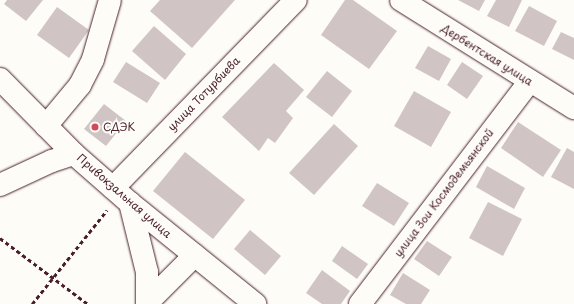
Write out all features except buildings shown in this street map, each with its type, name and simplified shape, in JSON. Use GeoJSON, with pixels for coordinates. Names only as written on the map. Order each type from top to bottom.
{"type":"FeatureCollection","features":[{"type":"Feature","properties":{"kind":"main road"},"geometry":{"type":"LineString","coordinates":[[46,126],[80,85],[93,59],[110,0]]}},
{"type":"Feature","properties":{"kind":"main road","name":"улица Тотурбиева"},"geometry":{"type":"LineString","coordinates":[[113,188],[296,0]]}},
{"type":"Feature","properties":{"kind":"main road","name":"Дербентская улица"},"geometry":{"type":"LineString","coordinates":[[401,0],[529,82],[574,108]]}},
{"type":"Feature","properties":{"kind":"main road","name":"Привокзальная улица"},"geometry":{"type":"LineString","coordinates":[[0,79],[74,154],[130,203],[255,304]]}},
{"type":"Feature","properties":{"kind":"main road","name":"улица Зои Космодемьянской"},"geometry":{"type":"LineString","coordinates":[[360,304],[529,82]]}},
{"type":"Feature","properties":{"kind":"main road"},"geometry":{"type":"LineString","coordinates":[[0,185],[52,161],[74,154]]}},
{"type":"Feature","properties":{"kind":"main road"},"geometry":{"type":"LineString","coordinates":[[130,203],[147,272],[147,303]]}},
{"type":"Feature","properties":{"kind":"main road"},"geometry":{"type":"LineString","coordinates":[[147,303],[195,256]]}},
{"type":"Feature","properties":{"kind":"path"},"geometry":{"type":"LineString","coordinates":[[32,304],[108,209]]}},
{"type":"Feature","properties":{"kind":"path"},"geometry":{"type":"LineString","coordinates":[[0,238],[54,277],[88,304]]}},
{"type":"Feature","properties":{"kind":"place","name":"СДЭК"},"geometry":{"type":"Point","coordinates":[95,127]}}]}
